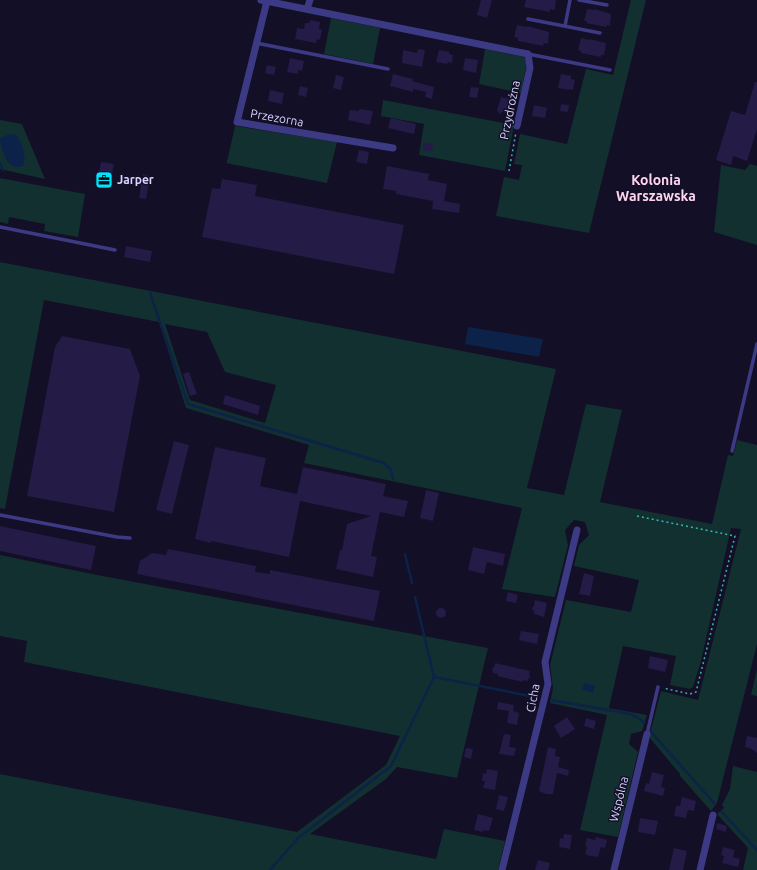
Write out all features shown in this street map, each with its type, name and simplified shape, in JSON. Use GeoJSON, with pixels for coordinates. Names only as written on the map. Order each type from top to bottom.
{"type":"FeatureCollection","features":[{"type":"Feature","properties":{"kind":"street"},"geometry":{"type":"LineString","coordinates":[[307,9],[310,0]]}},
{"type":"Feature","properties":{"kind":"street"},"geometry":{"type":"LineString","coordinates":[[264,1],[528,54]]}},
{"type":"Feature","properties":{"kind":"street","name":"Przezorna"},"geometry":{"type":"LineString","coordinates":[[264,1],[238,122],[393,148]]}},
{"type":"Feature","properties":{"kind":"street","name":"Przydrożna"},"geometry":{"type":"LineString","coordinates":[[517,126],[530,68],[528,54]]}},
{"type":"Feature","properties":{"kind":"street","name":"Cicha"},"geometry":{"type":"LineString","coordinates":[[502,870],[548,684],[545,662],[577,530]]}},
{"type":"Feature","properties":{"kind":"street","name":"Wspólna"},"geometry":{"type":"LineString","coordinates":[[614,870],[647,734]]}},
{"type":"Feature","properties":{"kind":"street"},"geometry":{"type":"LineString","coordinates":[[700,870],[713,815]]}},
{"type":"Feature","properties":{"kind":"lane"},"geometry":{"type":"LineString","coordinates":[[565,26],[570,0]]}},
{"type":"Feature","properties":{"kind":"lane"},"geometry":{"type":"LineString","coordinates":[[579,0],[608,5]]}},
{"type":"Feature","properties":{"kind":"lane"},"geometry":{"type":"LineString","coordinates":[[528,19],[600,33]]}},
{"type":"Feature","properties":{"kind":"lane"},"geometry":{"type":"LineString","coordinates":[[256,43],[388,69]]}},
{"type":"Feature","properties":{"kind":"lane"},"geometry":{"type":"LineString","coordinates":[[528,54],[610,70]]}},
{"type":"Feature","properties":{"kind":"lane"},"geometry":{"type":"LineString","coordinates":[[0,227],[115,250]]}},
{"type":"Feature","properties":{"kind":"lane"},"geometry":{"type":"LineString","coordinates":[[732,451],[757,344]]}},
{"type":"Feature","properties":{"kind":"lane"},"geometry":{"type":"LineString","coordinates":[[0,515],[117,537],[130,538]]}},
{"type":"Feature","properties":{"kind":"lane"},"geometry":{"type":"LineString","coordinates":[[647,734],[658,687]]}},
{"type":"Feature","properties":{"kind":"path","name":"Przydrożna"},"geometry":{"type":"LineString","coordinates":[[509,172],[517,126]]}},
{"type":"Feature","properties":{"kind":"path"},"geometry":{"type":"LineString","coordinates":[[636,516],[735,536],[696,692],[690,694],[658,687]]}},
{"type":"Feature","properties":{"kind":"green space"},"geometry":{"type":"Polygon","coordinates":[[[631,0],[646,0],[589,233],[496,216],[504,177],[519,180],[522,165],[514,164],[520,134],[567,144],[586,69],[613,75],[631,0]]]}},
{"type":"Feature","properties":{"kind":"green space"},"geometry":{"type":"Polygon","coordinates":[[[331,18],[380,28],[373,64],[324,54],[331,18]]]}},
{"type":"Feature","properties":{"kind":"green space"},"geometry":{"type":"Polygon","coordinates":[[[485,49],[524,57],[527,62],[521,93],[479,84],[485,49]]]}},
{"type":"Feature","properties":{"kind":"green space"},"geometry":{"type":"Polygon","coordinates":[[[383,100],[514,125],[505,171],[419,155],[424,124],[381,116],[383,100]]]}},
{"type":"Feature","properties":{"kind":"green space"},"geometry":{"type":"Polygon","coordinates":[[[0,120],[22,124],[45,179],[0,169],[0,120]]]}},
{"type":"Feature","properties":{"kind":"green space"},"geometry":{"type":"Polygon","coordinates":[[[235,126],[337,142],[327,183],[226,163],[235,126]]]}},
{"type":"Feature","properties":{"kind":"green space"},"geometry":{"type":"Polygon","coordinates":[[[750,164],[757,166],[757,245],[714,232],[721,165],[745,170],[750,164]]]}},
{"type":"Feature","properties":{"kind":"green space"},"geometry":{"type":"Polygon","coordinates":[[[0,178],[85,194],[78,237],[44,231],[45,224],[9,217],[8,224],[0,222],[0,178]]]}},
{"type":"Feature","properties":{"kind":"green space"},"geometry":{"type":"Polygon","coordinates":[[[0,262],[556,369],[527,488],[564,495],[586,404],[622,410],[600,502],[712,524],[728,455],[733,456],[737,440],[757,445],[757,644],[717,803],[711,811],[680,776],[680,774],[649,737],[661,691],[698,700],[741,529],[731,528],[701,661],[693,687],[690,689],[670,685],[676,656],[623,646],[609,708],[647,715],[642,731],[631,734],[629,744],[638,752],[618,837],[580,830],[607,715],[550,703],[553,688],[550,665],[566,600],[631,612],[639,580],[574,566],[579,545],[589,535],[585,522],[574,520],[565,530],[568,545],[555,597],[502,589],[522,508],[304,463],[309,445],[186,408],[159,322],[44,300],[5,509],[0,508],[0,262]],[[165,324],[190,400],[265,423],[276,385],[225,372],[207,332],[165,324]]]}},
{"type":"Feature","properties":{"kind":"green space"},"geometry":{"type":"Polygon","coordinates":[[[0,555],[97,575],[488,648],[457,778],[397,767],[386,779],[310,834],[436,859],[444,829],[505,841],[498,870],[0,870],[0,774],[297,832],[386,765],[400,736],[24,662],[27,641],[0,636],[0,555]]]}},
{"type":"Feature","properties":{"kind":"green space"},"geometry":{"type":"Polygon","coordinates":[[[757,669],[757,696],[751,695],[757,669]]]}},
{"type":"Feature","properties":{"kind":"green space"},"geometry":{"type":"Polygon","coordinates":[[[733,766],[757,772],[757,870],[743,870],[748,848],[717,814],[724,808],[722,805],[730,789],[733,766]]]}},
{"type":"Feature","properties":{"kind":"water"},"geometry":{"type":"Polygon","coordinates":[[[10,134],[16,135],[23,149],[24,164],[21,167],[16,167],[9,164],[2,149],[0,138],[10,134]]]}},
{"type":"Feature","properties":{"kind":"water"},"geometry":{"type":"Polygon","coordinates":[[[468,327],[543,339],[539,357],[465,344],[468,327]]]}},
{"type":"Feature","properties":{"kind":"water"},"geometry":{"type":"Polygon","coordinates":[[[586,683],[595,686],[593,693],[582,689],[586,683]]]}},
{"type":"Feature","properties":{"kind":"building"},"geometry":{"type":"Polygon","coordinates":[[[481,0],[492,0],[487,18],[477,15],[481,0]]]}},
{"type":"Feature","properties":{"kind":"building"},"geometry":{"type":"Polygon","coordinates":[[[526,0],[556,0],[555,10],[550,9],[550,12],[524,7],[526,0]]]}},
{"type":"Feature","properties":{"kind":"building"},"geometry":{"type":"Polygon","coordinates":[[[587,9],[595,9],[611,14],[610,26],[607,25],[606,27],[586,23],[587,21],[584,21],[587,9]]]}},
{"type":"Feature","properties":{"kind":"building"},"geometry":{"type":"Polygon","coordinates":[[[310,20],[320,22],[319,29],[322,30],[320,40],[317,39],[316,43],[295,39],[297,28],[304,29],[305,23],[309,23],[310,20]]]}},
{"type":"Feature","properties":{"kind":"building"},"geometry":{"type":"Polygon","coordinates":[[[517,25],[549,32],[548,44],[544,43],[543,46],[518,41],[518,38],[514,37],[517,25]]]}},
{"type":"Feature","properties":{"kind":"building"},"geometry":{"type":"Polygon","coordinates":[[[581,38],[606,43],[604,55],[601,55],[601,57],[581,53],[581,51],[578,50],[581,38]]]}},
{"type":"Feature","properties":{"kind":"building"},"geometry":{"type":"Polygon","coordinates":[[[418,49],[425,50],[422,67],[402,63],[403,50],[417,53],[418,49]]]}},
{"type":"Feature","properties":{"kind":"building"},"geometry":{"type":"Polygon","coordinates":[[[439,50],[450,52],[449,54],[453,55],[452,63],[448,62],[447,64],[436,62],[439,50]]]}},
{"type":"Feature","properties":{"kind":"building"},"geometry":{"type":"Polygon","coordinates":[[[290,58],[304,61],[302,71],[298,70],[298,74],[287,72],[290,58]]]}},
{"type":"Feature","properties":{"kind":"building"},"geometry":{"type":"Polygon","coordinates":[[[465,58],[478,60],[476,73],[463,70],[465,58]]]}},
{"type":"Feature","properties":{"kind":"building"},"geometry":{"type":"Polygon","coordinates":[[[267,65],[276,67],[274,75],[265,73],[267,65]]]}},
{"type":"Feature","properties":{"kind":"building"},"geometry":{"type":"Polygon","coordinates":[[[393,74],[413,79],[412,81],[434,87],[432,99],[425,97],[426,92],[413,89],[413,92],[390,86],[393,74]]]}},
{"type":"Feature","properties":{"kind":"building"},"geometry":{"type":"Polygon","coordinates":[[[561,74],[571,76],[571,79],[575,80],[573,90],[558,88],[561,74]]]}},
{"type":"Feature","properties":{"kind":"building"},"geometry":{"type":"Polygon","coordinates":[[[336,75],[344,77],[341,90],[333,88],[336,75]]]}},
{"type":"Feature","properties":{"kind":"building"},"geometry":{"type":"Polygon","coordinates":[[[755,82],[757,82],[757,129],[747,161],[733,156],[731,165],[716,160],[731,111],[745,115],[755,82]]]}},
{"type":"Feature","properties":{"kind":"building"},"geometry":{"type":"Polygon","coordinates":[[[300,86],[308,88],[306,97],[298,95],[300,86]]]}},
{"type":"Feature","properties":{"kind":"building"},"geometry":{"type":"Polygon","coordinates":[[[471,87],[479,88],[477,98],[469,97],[471,87]]]}},
{"type":"Feature","properties":{"kind":"building"},"geometry":{"type":"Polygon","coordinates":[[[270,90],[284,93],[282,104],[268,101],[270,90]]]}},
{"type":"Feature","properties":{"kind":"building"},"geometry":{"type":"Polygon","coordinates":[[[501,97],[510,99],[508,113],[502,112],[500,114],[497,110],[501,97]]]}},
{"type":"Feature","properties":{"kind":"building"},"geometry":{"type":"Polygon","coordinates":[[[561,104],[569,105],[568,112],[560,111],[561,104]]]}},
{"type":"Feature","properties":{"kind":"building"},"geometry":{"type":"Polygon","coordinates":[[[534,105],[547,108],[545,118],[532,116],[534,105]]]}},
{"type":"Feature","properties":{"kind":"building"},"geometry":{"type":"Polygon","coordinates":[[[359,109],[373,111],[370,125],[348,120],[350,110],[359,111],[359,109]]]}},
{"type":"Feature","properties":{"kind":"building"},"geometry":{"type":"Polygon","coordinates":[[[391,118],[416,124],[414,134],[388,128],[391,118]]]}},
{"type":"Feature","properties":{"kind":"building"},"geometry":{"type":"Polygon","coordinates":[[[424,142],[433,144],[432,152],[423,150],[424,142]]]}},
{"type":"Feature","properties":{"kind":"building"},"geometry":{"type":"Polygon","coordinates":[[[359,150],[369,152],[367,164],[356,162],[359,150]]]}},
{"type":"Feature","properties":{"kind":"building"},"geometry":{"type":"Polygon","coordinates":[[[101,162],[114,164],[109,189],[96,187],[101,162]]]}},
{"type":"Feature","properties":{"kind":"building"},"geometry":{"type":"Polygon","coordinates":[[[387,166],[429,174],[428,180],[447,184],[444,201],[460,204],[459,213],[432,209],[433,201],[396,194],[396,191],[383,189],[387,166]]]}},
{"type":"Feature","properties":{"kind":"building"},"geometry":{"type":"Polygon","coordinates":[[[143,174],[150,176],[146,199],[139,198],[143,174]]]}},
{"type":"Feature","properties":{"kind":"building"},"geometry":{"type":"Polygon","coordinates":[[[222,179],[257,185],[255,196],[404,225],[394,274],[202,237],[212,188],[220,189],[222,179]]]}},
{"type":"Feature","properties":{"kind":"building"},"geometry":{"type":"Polygon","coordinates":[[[126,246],[152,251],[150,262],[124,257],[126,246]]]}},
{"type":"Feature","properties":{"kind":"building"},"geometry":{"type":"Polygon","coordinates":[[[62,336],[130,349],[140,376],[114,512],[27,496],[55,347],[62,336]]]}},
{"type":"Feature","properties":{"kind":"building"},"geometry":{"type":"Polygon","coordinates":[[[189,372],[197,394],[190,396],[183,374],[189,372]]]}},
{"type":"Feature","properties":{"kind":"building"},"geometry":{"type":"Polygon","coordinates":[[[225,395],[260,406],[258,415],[223,404],[225,395]]]}},
{"type":"Feature","properties":{"kind":"building"},"geometry":{"type":"Polygon","coordinates":[[[174,441],[189,445],[172,514],[156,510],[174,441]]]}},
{"type":"Feature","properties":{"kind":"building"},"geometry":{"type":"Polygon","coordinates":[[[215,447],[266,458],[260,486],[297,494],[303,467],[386,484],[383,496],[408,501],[404,517],[380,512],[371,556],[377,557],[373,577],[336,569],[340,550],[342,550],[347,524],[371,516],[300,501],[289,557],[195,539],[215,447]]]}},
{"type":"Feature","properties":{"kind":"building"},"geometry":{"type":"Polygon","coordinates":[[[426,490],[439,493],[433,521],[420,518],[426,490]]]}},
{"type":"Feature","properties":{"kind":"building"},"geometry":{"type":"Polygon","coordinates":[[[0,526],[96,546],[91,570],[0,551],[0,526]]]}},
{"type":"Feature","properties":{"kind":"building"},"geometry":{"type":"Polygon","coordinates":[[[473,547],[505,554],[503,566],[487,562],[484,574],[468,570],[473,547]]]}},
{"type":"Feature","properties":{"kind":"building"},"geometry":{"type":"Polygon","coordinates":[[[168,549],[256,566],[255,572],[270,574],[270,570],[380,591],[374,621],[137,574],[140,561],[152,553],[166,555],[168,549]]]}},
{"type":"Feature","properties":{"kind":"building"},"geometry":{"type":"Polygon","coordinates":[[[584,573],[594,576],[590,596],[579,594],[584,573]]]}},
{"type":"Feature","properties":{"kind":"building"},"geometry":{"type":"Polygon","coordinates":[[[508,592],[518,595],[516,603],[506,601],[508,592]]]}},
{"type":"Feature","properties":{"kind":"building"},"geometry":{"type":"Polygon","coordinates":[[[535,600],[547,603],[544,617],[534,614],[532,608],[535,600]]]}},
{"type":"Feature","properties":{"kind":"building"},"geometry":{"type":"Polygon","coordinates":[[[439,608],[443,608],[445,609],[445,617],[439,618],[436,615],[436,611],[439,608]]]}},
{"type":"Feature","properties":{"kind":"building"},"geometry":{"type":"Polygon","coordinates":[[[521,631],[539,634],[537,644],[519,640],[521,631]]]}},
{"type":"Feature","properties":{"kind":"building"},"geometry":{"type":"Polygon","coordinates":[[[650,656],[668,660],[665,672],[648,668],[650,656]]]}},
{"type":"Feature","properties":{"kind":"building"},"geometry":{"type":"Polygon","coordinates":[[[495,663],[530,671],[529,675],[531,677],[528,681],[523,680],[523,682],[497,676],[498,674],[493,673],[492,669],[495,663]]]}},
{"type":"Feature","properties":{"kind":"building"},"geometry":{"type":"Polygon","coordinates":[[[498,702],[514,705],[513,711],[519,713],[517,725],[507,723],[509,711],[497,709],[498,702]]]}},
{"type":"Feature","properties":{"kind":"building"},"geometry":{"type":"Polygon","coordinates":[[[567,717],[575,729],[561,738],[554,726],[567,717]]]}},
{"type":"Feature","properties":{"kind":"building"},"geometry":{"type":"Polygon","coordinates":[[[586,718],[596,721],[594,729],[584,726],[586,718]]]}},
{"type":"Feature","properties":{"kind":"building"},"geometry":{"type":"Polygon","coordinates":[[[504,734],[511,735],[509,747],[516,748],[514,756],[499,754],[504,734]]]}},
{"type":"Feature","properties":{"kind":"building"},"geometry":{"type":"Polygon","coordinates":[[[747,736],[757,738],[757,753],[750,748],[745,747],[747,736]]]}},
{"type":"Feature","properties":{"kind":"building"},"geometry":{"type":"Polygon","coordinates":[[[548,747],[556,749],[555,756],[560,757],[558,767],[569,770],[568,776],[557,773],[553,794],[546,794],[539,791],[548,747]]]}},
{"type":"Feature","properties":{"kind":"building"},"geometry":{"type":"Polygon","coordinates":[[[466,748],[473,749],[471,759],[464,757],[466,748]]]}},
{"type":"Feature","properties":{"kind":"building"},"geometry":{"type":"Polygon","coordinates":[[[487,769],[498,771],[495,790],[483,788],[485,781],[482,781],[483,773],[486,774],[487,769]]]}},
{"type":"Feature","properties":{"kind":"building"},"geometry":{"type":"Polygon","coordinates":[[[652,772],[664,775],[661,787],[665,788],[663,796],[644,791],[646,783],[649,784],[652,772]]]}},
{"type":"Feature","properties":{"kind":"building"},"geometry":{"type":"Polygon","coordinates":[[[499,795],[508,797],[504,811],[496,809],[499,795]]]}},
{"type":"Feature","properties":{"kind":"building"},"geometry":{"type":"Polygon","coordinates":[[[682,797],[696,801],[694,811],[688,810],[686,818],[674,816],[676,806],[680,806],[682,797]]]}},
{"type":"Feature","properties":{"kind":"building"},"geometry":{"type":"Polygon","coordinates":[[[478,814],[493,818],[489,831],[483,830],[483,832],[474,830],[478,814]]]}},
{"type":"Feature","properties":{"kind":"building"},"geometry":{"type":"Polygon","coordinates":[[[640,818],[658,821],[655,835],[638,832],[640,818]]]}},
{"type":"Feature","properties":{"kind":"building"},"geometry":{"type":"Polygon","coordinates":[[[717,823],[727,826],[726,832],[716,829],[717,823]]]}},
{"type":"Feature","properties":{"kind":"building"},"geometry":{"type":"Polygon","coordinates":[[[564,834],[572,835],[570,849],[559,847],[560,838],[563,839],[564,834]]]}},
{"type":"Feature","properties":{"kind":"building"},"geometry":{"type":"Polygon","coordinates":[[[596,837],[607,840],[605,848],[601,847],[598,857],[585,854],[587,838],[595,840],[596,837]]]}},
{"type":"Feature","properties":{"kind":"building"},"geometry":{"type":"Polygon","coordinates":[[[723,847],[735,850],[733,857],[740,859],[738,867],[722,863],[724,856],[721,855],[723,847]]]}},
{"type":"Feature","properties":{"kind":"building"},"geometry":{"type":"Polygon","coordinates":[[[674,848],[687,851],[683,870],[669,870],[674,848]]]}},
{"type":"Feature","properties":{"kind":"building"},"geometry":{"type":"Polygon","coordinates":[[[538,860],[550,863],[548,870],[535,870],[538,860]]]}},
{"type":"Feature","properties":{"kind":"waterway"},"geometry":{"type":"LineString","coordinates":[[0,163],[3,170]]}},
{"type":"Feature","properties":{"kind":"waterway"},"geometry":{"type":"LineString","coordinates":[[150,293],[188,404],[384,463],[391,470],[393,479]]}},
{"type":"Feature","properties":{"kind":"waterway"},"geometry":{"type":"LineString","coordinates":[[405,554],[412,583]]}},
{"type":"Feature","properties":{"kind":"waterway"},"geometry":{"type":"LineString","coordinates":[[270,870],[298,838],[391,766],[434,677],[415,597]]}},
{"type":"Feature","properties":{"kind":"waterway"},"geometry":{"type":"LineString","coordinates":[[434,677],[535,697]]}},
{"type":"Feature","properties":{"kind":"waterway"},"geometry":{"type":"LineString","coordinates":[[551,700],[631,714],[644,723]]}},
{"type":"Feature","properties":{"kind":"waterway"},"geometry":{"type":"LineString","coordinates":[[650,731],[714,803]]}},
{"type":"Feature","properties":{"kind":"waterway"},"geometry":{"type":"LineString","coordinates":[[722,812],[757,850]]}},
{"type":"Feature","properties":{"kind":"place","name":"Jarper"},"geometry":{"type":"Point","coordinates":[104,180]}},
{"type":"Feature","properties":{"kind":"district","name":"Kolonia Warszawska"},"geometry":{"type":"Point","coordinates":[656,188]}}]}
